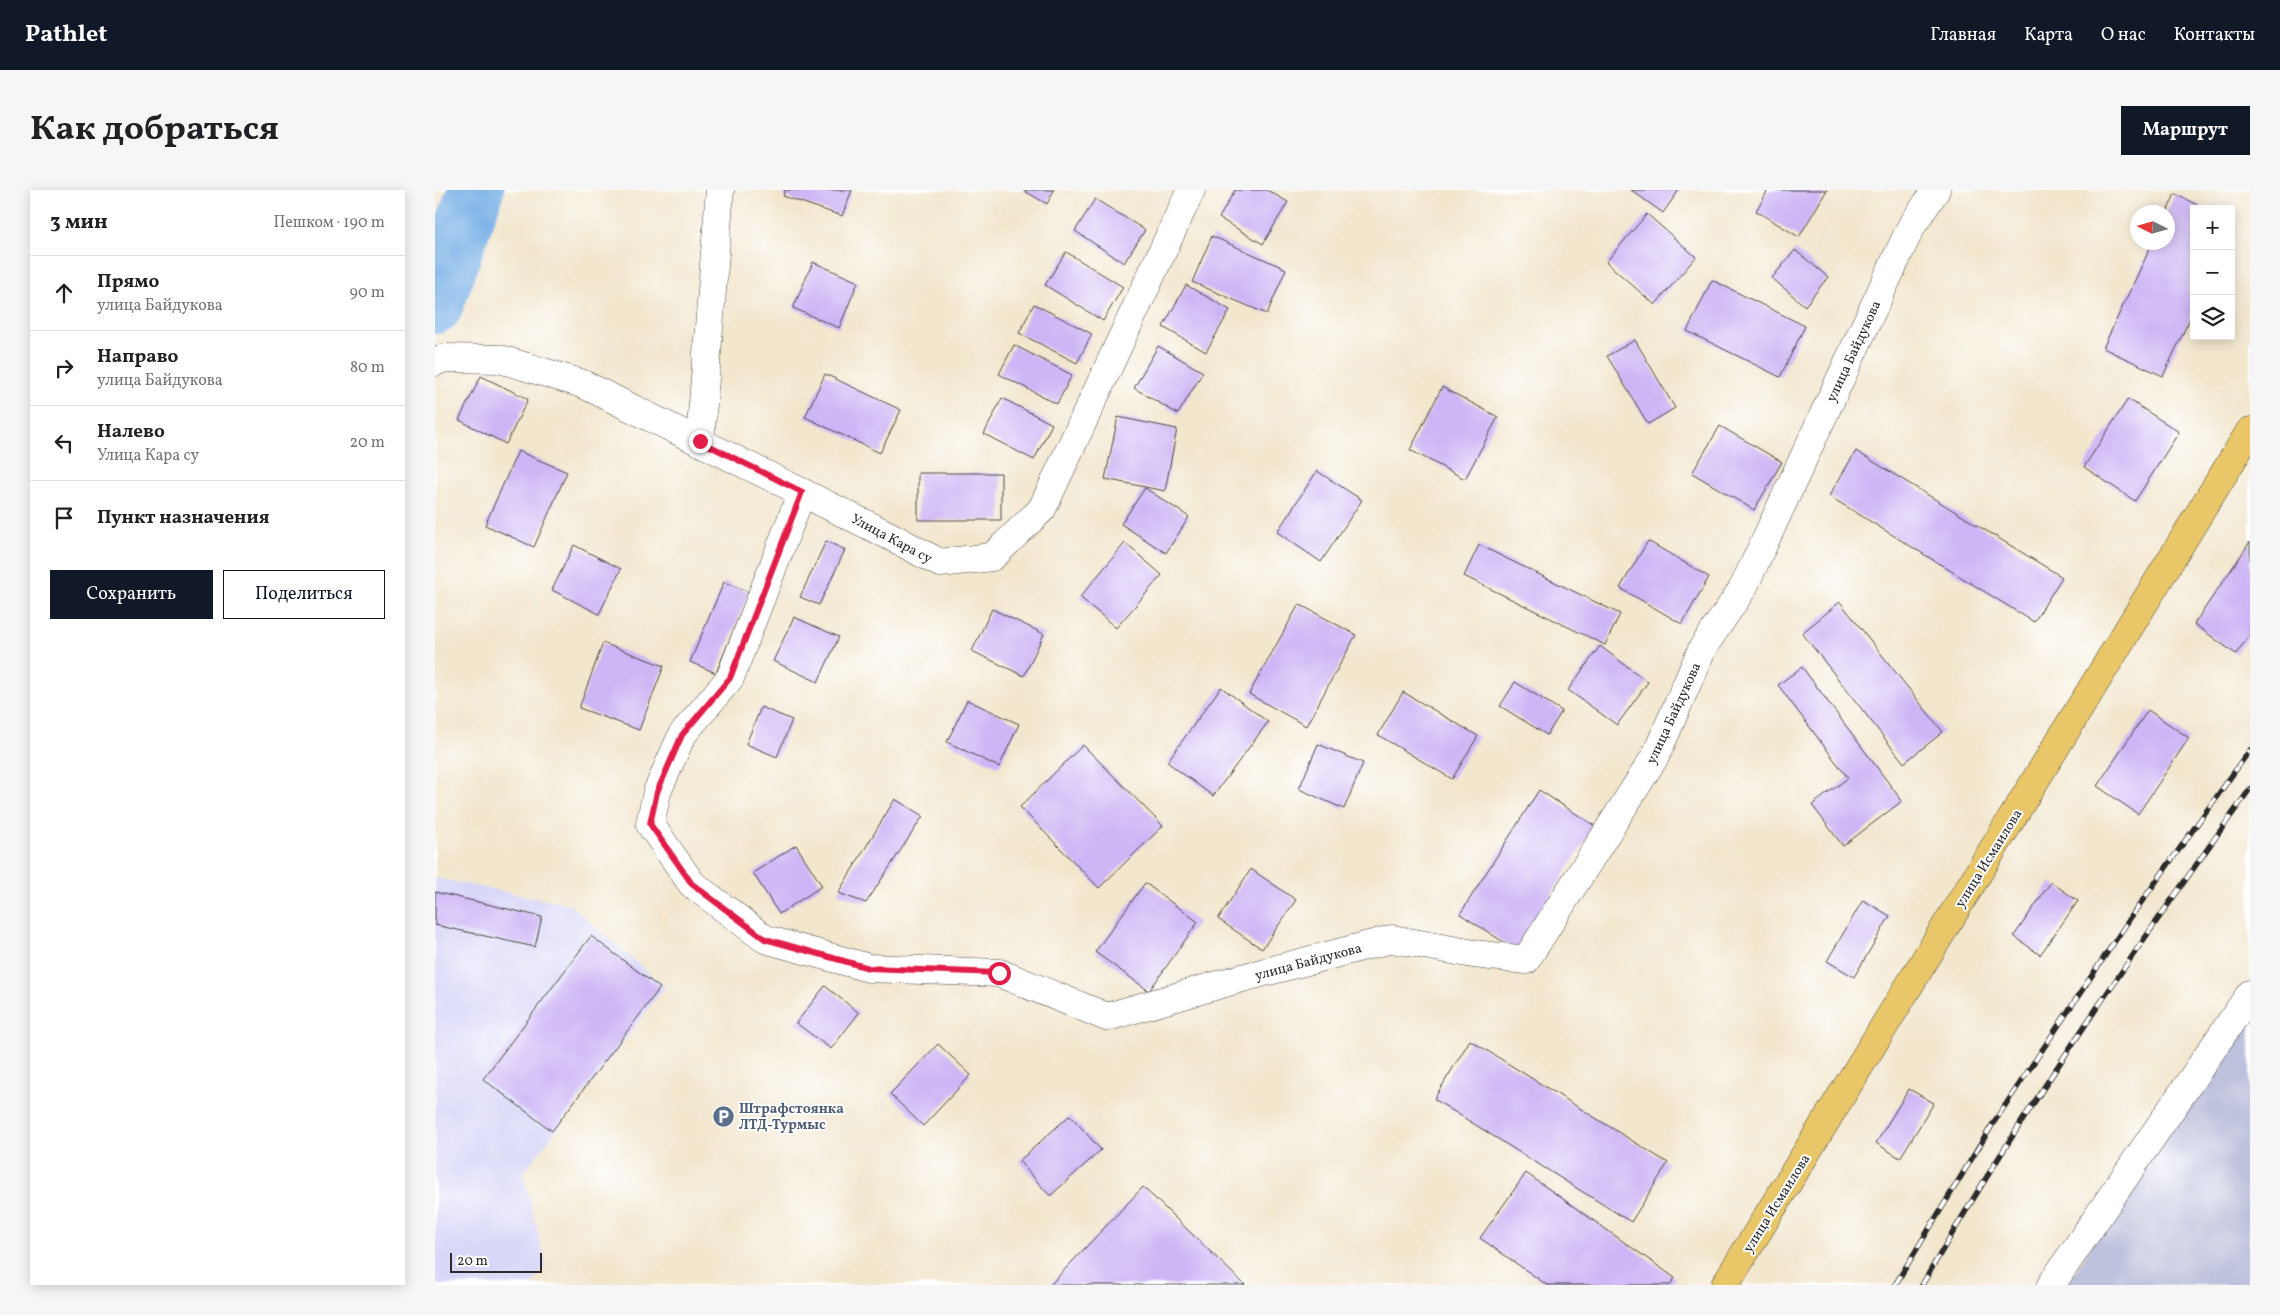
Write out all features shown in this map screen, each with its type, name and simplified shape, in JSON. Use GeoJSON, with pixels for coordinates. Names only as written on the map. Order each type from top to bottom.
{"type":"FeatureCollection","features":[{"type":"Feature","properties":{"kind":"main road","name":"улица Исмаилова"},"geometry":{"type":"LineString","coordinates":[[1725,1285],[2250,431]]}},
{"type":"Feature","properties":{"kind":"street"},"geometry":{"type":"LineString","coordinates":[[700,441],[719,190]]}},
{"type":"Feature","properties":{"kind":"street","name":"Улица Кара су"},"geometry":{"type":"LineString","coordinates":[[435,362],[444,358],[500,359],[583,384],[802,492],[940,563],[992,557],[1042,509],[1191,190]]}},
{"type":"Feature","properties":{"kind":"street","name":"улица Байдукова"},"geometry":{"type":"LineString","coordinates":[[802,492],[730,678],[682,735],[657,792],[650,824],[692,884],[765,939],[869,968],[999,973],[1107,1017],[1243,978],[1392,939],[1474,954],[1526,960],[1656,755],[1702,649],[1743,588],[1911,227],[1936,190]]}},
{"type":"Feature","properties":{"kind":"street"},"geometry":{"type":"LineString","coordinates":[[2051,1285],[2250,994]]}},
{"type":"Feature","properties":{"kind":"shaded area"},"geometry":{"type":"Polygon","coordinates":[[[435,878],[570,905],[665,987],[523,1174],[546,1265],[532,1285],[435,1285],[435,878]]]}},
{"type":"Feature","properties":{"kind":"shaded area"},"geometry":{"type":"Polygon","coordinates":[[[2250,989],[2250,1285],[2067,1285],[2250,989]]]}},
{"type":"Feature","properties":{"kind":"building"},"geometry":{"type":"Polygon","coordinates":[[[785,190],[852,190],[842,216],[783,196],[785,190]]]}},
{"type":"Feature","properties":{"kind":"building"},"geometry":{"type":"Polygon","coordinates":[[[1023,190],[1054,190],[1047,204],[1023,190]]]}},
{"type":"Feature","properties":{"kind":"building"},"geometry":{"type":"Polygon","coordinates":[[[1235,190],[1267,190],[1288,202],[1263,244],[1219,218],[1235,190]]]}},
{"type":"Feature","properties":{"kind":"building"},"geometry":{"type":"Polygon","coordinates":[[[1631,190],[1679,190],[1663,213],[1631,190]]]}},
{"type":"Feature","properties":{"kind":"building"},"geometry":{"type":"Polygon","coordinates":[[[1768,190],[1827,190],[1799,237],[1756,211],[1768,190]]]}},
{"type":"Feature","properties":{"kind":"building"},"geometry":{"type":"Polygon","coordinates":[[[2175,194],[2198,205],[2190,205],[2190,319],[2163,376],[2103,348],[2149,250],[2175,250],[2175,205],[2170,205],[2175,194]]]}},
{"type":"Feature","properties":{"kind":"building"},"geometry":{"type":"Polygon","coordinates":[[[1095,199],[1145,230],[1124,263],[1075,231],[1095,199]]]}},
{"type":"Feature","properties":{"kind":"building"},"geometry":{"type":"Polygon","coordinates":[[[1647,214],[1696,257],[1655,305],[1606,262],[1647,214]]]}},
{"type":"Feature","properties":{"kind":"building"},"geometry":{"type":"Polygon","coordinates":[[[1212,236],[1286,269],[1267,314],[1192,282],[1212,236]]]}},
{"type":"Feature","properties":{"kind":"building"},"geometry":{"type":"Polygon","coordinates":[[[1795,250],[1828,277],[1805,306],[1772,278],[1795,250]]]}},
{"type":"Feature","properties":{"kind":"building"},"geometry":{"type":"Polygon","coordinates":[[[1066,252],[1123,287],[1103,321],[1045,285],[1066,252]]]}},
{"type":"Feature","properties":{"kind":"building"},"geometry":{"type":"Polygon","coordinates":[[[813,262],[858,282],[839,328],[793,308],[813,262]]]}},
{"type":"Feature","properties":{"kind":"building"},"geometry":{"type":"Polygon","coordinates":[[[1712,280],[1805,326],[1780,377],[1687,331],[1712,280]]]}},
{"type":"Feature","properties":{"kind":"building"},"geometry":{"type":"Polygon","coordinates":[[[1186,285],[1230,310],[1206,352],[1163,327],[1186,285]]]}},
{"type":"Feature","properties":{"kind":"building"},"geometry":{"type":"Polygon","coordinates":[[[1034,304],[1092,334],[1077,363],[1019,333],[1034,304]]]}},
{"type":"Feature","properties":{"kind":"building"},"geometry":{"type":"Polygon","coordinates":[[[1635,340],[1675,408],[1648,424],[1607,356],[1635,340]]]}},
{"type":"Feature","properties":{"kind":"building"},"geometry":{"type":"Polygon","coordinates":[[[1014,345],[1072,375],[1057,404],[999,374],[1014,345]]]}},
{"type":"Feature","properties":{"kind":"building"},"geometry":{"type":"Polygon","coordinates":[[[1158,346],[1203,372],[1178,414],[1134,388],[1158,346]]]}},
{"type":"Feature","properties":{"kind":"building"},"geometry":{"type":"Polygon","coordinates":[[[825,374],[901,410],[880,453],[805,417],[825,374]]]}},
{"type":"Feature","properties":{"kind":"building"},"geometry":{"type":"Polygon","coordinates":[[[481,376],[528,399],[506,444],[459,420],[481,376]]]}},
{"type":"Feature","properties":{"kind":"building"},"geometry":{"type":"Polygon","coordinates":[[[1442,387],[1498,417],[1465,479],[1410,450],[1442,387]]]}},
{"type":"Feature","properties":{"kind":"building"},"geometry":{"type":"Polygon","coordinates":[[[1002,398],[1052,424],[1034,460],[984,434],[1002,398]]]}},
{"type":"Feature","properties":{"kind":"building"},"geometry":{"type":"Polygon","coordinates":[[[2128,399],[2179,432],[2135,501],[2084,467],[2128,399]]]}},
{"type":"Feature","properties":{"kind":"building"},"geometry":{"type":"Polygon","coordinates":[[[1118,417],[1177,429],[1165,491],[1105,479],[1118,417]]]}},
{"type":"Feature","properties":{"kind":"building"},"geometry":{"type":"Polygon","coordinates":[[[1720,426],[1782,462],[1754,510],[1692,473],[1720,426]]]}},
{"type":"Feature","properties":{"kind":"building"},"geometry":{"type":"Polygon","coordinates":[[[518,451],[567,472],[534,547],[485,525],[518,451]]]}},
{"type":"Feature","properties":{"kind":"building"},"geometry":{"type":"Polygon","coordinates":[[[1856,451],[2062,577],[2034,622],[1829,496],[1856,451]]]}},
{"type":"Feature","properties":{"kind":"building"},"geometry":{"type":"Polygon","coordinates":[[[1317,471],[1362,500],[1321,562],[1277,532],[1317,471]]]}},
{"type":"Feature","properties":{"kind":"building"},"geometry":{"type":"Polygon","coordinates":[[[918,473],[1001,473],[1001,520],[918,520],[918,473]]]}},
{"type":"Feature","properties":{"kind":"building"},"geometry":{"type":"Polygon","coordinates":[[[1145,488],[1189,517],[1166,553],[1121,524],[1145,488]]]}},
{"type":"Feature","properties":{"kind":"building"},"geometry":{"type":"Polygon","coordinates":[[[826,541],[845,550],[819,605],[800,597],[826,541]]]}},
{"type":"Feature","properties":{"kind":"building"},"geometry":{"type":"Polygon","coordinates":[[[1648,541],[1709,577],[1682,624],[1620,588],[1648,541]]]}},
{"type":"Feature","properties":{"kind":"building"},"geometry":{"type":"Polygon","coordinates":[[[2250,542],[2250,634],[2236,654],[2194,624],[2250,542]]]}},
{"type":"Feature","properties":{"kind":"building"},"geometry":{"type":"Polygon","coordinates":[[[1125,543],[1162,575],[1116,628],[1080,597],[1125,543]]]}},
{"type":"Feature","properties":{"kind":"building"},"geometry":{"type":"Polygon","coordinates":[[[574,545],[621,569],[599,614],[552,590],[574,545]]]}},
{"type":"Feature","properties":{"kind":"building"},"geometry":{"type":"Polygon","coordinates":[[[1479,545],[1620,614],[1605,645],[1464,576],[1479,545]]]}},
{"type":"Feature","properties":{"kind":"building"},"geometry":{"type":"Polygon","coordinates":[[[724,582],[749,592],[716,673],[690,662],[724,582]]]}},
{"type":"Feature","properties":{"kind":"building"},"geometry":{"type":"Polygon","coordinates":[[[1840,602],[1943,732],[1904,763],[1802,633],[1840,602]]]}},
{"type":"Feature","properties":{"kind":"building"},"geometry":{"type":"Polygon","coordinates":[[[1299,604],[1356,635],[1306,726],[1249,694],[1299,604]]]}},
{"type":"Feature","properties":{"kind":"building"},"geometry":{"type":"Polygon","coordinates":[[[992,609],[1044,634],[1024,676],[972,651],[992,609]]]}},
{"type":"Feature","properties":{"kind":"building"},"geometry":{"type":"Polygon","coordinates":[[[794,617],[839,637],[818,682],[773,661],[794,617]]]}},
{"type":"Feature","properties":{"kind":"building"},"geometry":{"type":"Polygon","coordinates":[[[603,643],[664,666],[639,730],[579,708],[603,643]]]}},
{"type":"Feature","properties":{"kind":"building"},"geometry":{"type":"Polygon","coordinates":[[[1600,646],[1648,682],[1617,725],[1568,690],[1600,646]]]}},
{"type":"Feature","properties":{"kind":"building"},"geometry":{"type":"Polygon","coordinates":[[[1802,667],[1902,801],[1843,846],[1812,805],[1848,778],[1778,685],[1802,667]]]}},
{"type":"Feature","properties":{"kind":"building"},"geometry":{"type":"Polygon","coordinates":[[[1515,682],[1562,711],[1547,735],[1500,706],[1515,682]]]}},
{"type":"Feature","properties":{"kind":"building"},"geometry":{"type":"Polygon","coordinates":[[[1221,687],[1268,722],[1213,796],[1167,762],[1221,687]]]}},
{"type":"Feature","properties":{"kind":"building"},"geometry":{"type":"Polygon","coordinates":[[[1403,692],[1478,736],[1452,779],[1378,735],[1403,692]]]}},
{"type":"Feature","properties":{"kind":"building"},"geometry":{"type":"Polygon","coordinates":[[[967,700],[1019,724],[999,767],[947,742],[967,700]]]}},
{"type":"Feature","properties":{"kind":"building"},"geometry":{"type":"Polygon","coordinates":[[[761,707],[792,720],[777,757],[746,744],[761,707]]]}},
{"type":"Feature","properties":{"kind":"building"},"geometry":{"type":"Polygon","coordinates":[[[2148,710],[2189,738],[2138,814],[2097,786],[2148,710]]]}},
{"type":"Feature","properties":{"kind":"building"},"geometry":{"type":"Polygon","coordinates":[[[1318,744],[1363,763],[1344,809],[1299,789],[1318,744]]]}},
{"type":"Feature","properties":{"kind":"building"},"geometry":{"type":"Polygon","coordinates":[[[1083,745],[1163,826],[1099,888],[1020,807],[1083,745]]]}},
{"type":"Feature","properties":{"kind":"building"},"geometry":{"type":"Polygon","coordinates":[[[1539,790],[1595,826],[1516,950],[1460,914],[1539,790]]]}},
{"type":"Feature","properties":{"kind":"building"},"geometry":{"type":"Polygon","coordinates":[[[895,799],[923,816],[866,903],[838,893],[895,799]]]}},
{"type":"Feature","properties":{"kind":"building"},"geometry":{"type":"Polygon","coordinates":[[[796,845],[822,886],[779,914],[753,873],[796,845]]]}},
{"type":"Feature","properties":{"kind":"building"},"geometry":{"type":"Polygon","coordinates":[[[1251,869],[1296,900],[1262,949],[1218,919],[1251,869]]]}},
{"type":"Feature","properties":{"kind":"building"},"geometry":{"type":"Polygon","coordinates":[[[2051,882],[2078,901],[2040,955],[2014,936],[2051,882]]]}},
{"type":"Feature","properties":{"kind":"building"},"geometry":{"type":"Polygon","coordinates":[[[1145,883],[1198,922],[1149,991],[1095,952],[1145,883]]]}},
{"type":"Feature","properties":{"kind":"building"},"geometry":{"type":"Polygon","coordinates":[[[435,892],[542,917],[535,947],[435,925],[435,892]]]}},
{"type":"Feature","properties":{"kind":"building"},"geometry":{"type":"Polygon","coordinates":[[[1863,900],[1890,916],[1854,977],[1827,961],[1863,900]]]}},
{"type":"Feature","properties":{"kind":"building"},"geometry":{"type":"Polygon","coordinates":[[[591,936],[660,988],[552,1131],[483,1079],[591,936]]]}},
{"type":"Feature","properties":{"kind":"building"},"geometry":{"type":"Polygon","coordinates":[[[825,986],[859,1013],[831,1049],[796,1023],[825,986]]]}},
{"type":"Feature","properties":{"kind":"building"},"geometry":{"type":"Polygon","coordinates":[[[1470,1040],[1668,1163],[1631,1222],[1434,1099],[1470,1040]]]}},
{"type":"Feature","properties":{"kind":"building"},"geometry":{"type":"Polygon","coordinates":[[[938,1044],[971,1075],[923,1126],[890,1094],[938,1044]]]}},
{"type":"Feature","properties":{"kind":"building"},"geometry":{"type":"Polygon","coordinates":[[[1909,1089],[1934,1103],[1900,1158],[1876,1143],[1909,1089]]]}},
{"type":"Feature","properties":{"kind":"building"},"geometry":{"type":"Polygon","coordinates":[[[1070,1115],[1101,1150],[1050,1196],[1019,1161],[1070,1115]]]}},
{"type":"Feature","properties":{"kind":"building"},"geometry":{"type":"Polygon","coordinates":[[[1526,1173],[1675,1278],[1670,1285],[1547,1285],[1480,1238],[1526,1173]]]}},
{"type":"Feature","properties":{"kind":"building"},"geometry":{"type":"Polygon","coordinates":[[[1143,1187],[1245,1285],[1050,1285],[1143,1187]]]}},
{"type":"Feature","properties":{"kind":"waterway"},"geometry":{"type":"LineString","coordinates":[[435,306],[476,190]]}},
{"type":"Feature","properties":{"kind":"railway"},"geometry":{"type":"LineString","coordinates":[[1895,1285],[1994,1122],[2135,911],[2250,750]]}},
{"type":"Feature","properties":{"kind":"railway"},"geometry":{"type":"LineString","coordinates":[[1922,1285],[2039,1095],[2164,910],[2250,789]]}},
{"type":"Feature","properties":{"kind":"place","name":"Штрафстоянка ЛТД-Турмыс"},"geometry":{"type":"Point","coordinates":[723,1116]}},
{"type":"Feature","properties":{"kind":"route"},"geometry":{"type":"LineString","coordinates":[[700,441],[802,492],[730,678],[682,735],[657,792],[650,824],[692,884],[765,939],[869,968],[999,973]]}}]}
